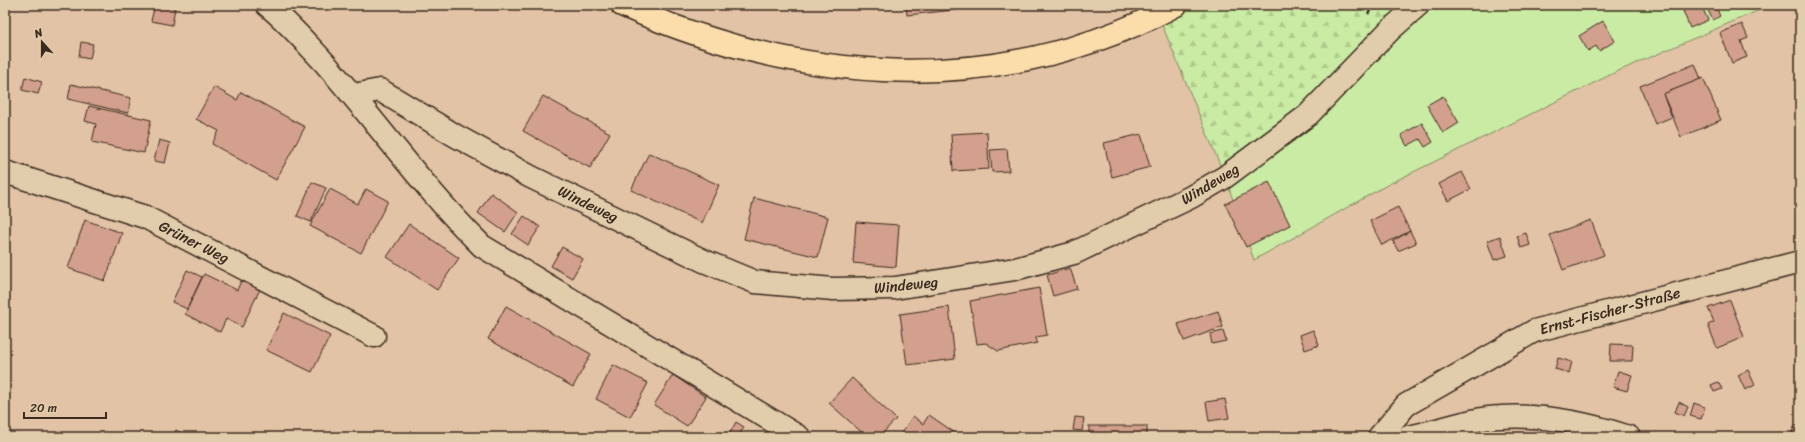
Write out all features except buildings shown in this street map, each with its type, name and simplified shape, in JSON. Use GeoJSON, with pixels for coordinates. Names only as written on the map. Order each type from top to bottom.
{"type":"FeatureCollection","features":[{"type":"Feature","properties":{"kind":"main road"},"geometry":{"type":"LineString","coordinates":[[622,5],[667,25],[767,54],[803,62],[854,69],[916,72],[978,68],[1080,46],[1158,15],[1176,5]]}},
{"type":"Feature","properties":{"kind":"street"},"geometry":{"type":"LineString","coordinates":[[267,5],[285,20],[354,95],[450,214],[482,246],[799,437]]}},
{"type":"Feature","properties":{"kind":"street","name":"Windeweg"},"geometry":{"type":"LineString","coordinates":[[354,95],[380,90],[456,136],[531,177],[704,262],[755,282],[833,290],[895,288],[1015,269],[1074,253],[1191,197],[1225,177],[1308,114],[1389,31],[1418,5]]}},
{"type":"Feature","properties":{"kind":"street","name":"Grüner Weg"},"geometry":{"type":"LineString","coordinates":[[5,172],[145,217],[374,336]]}},
{"type":"Feature","properties":{"kind":"street","name":"Ernst-Fischer-Straße"},"geometry":{"type":"LineString","coordinates":[[1379,437],[1406,405],[1534,330],[1800,262]]}},
{"type":"Feature","properties":{"kind":"street"},"geometry":{"type":"LineString","coordinates":[[1409,437],[1499,416],[1548,417],[1591,424],[1630,437]]}},
{"type":"Feature","properties":{"kind":"green space"},"geometry":{"type":"Polygon","coordinates":[[[1176,5],[1418,5],[1225,177],[1158,15],[1176,5]]]}},
{"type":"Feature","properties":{"kind":"green space"},"geometry":{"type":"Polygon","coordinates":[[[1418,5],[1771,5],[1616,72],[1387,185],[1254,260],[1225,177],[1418,5]]]}}]}
